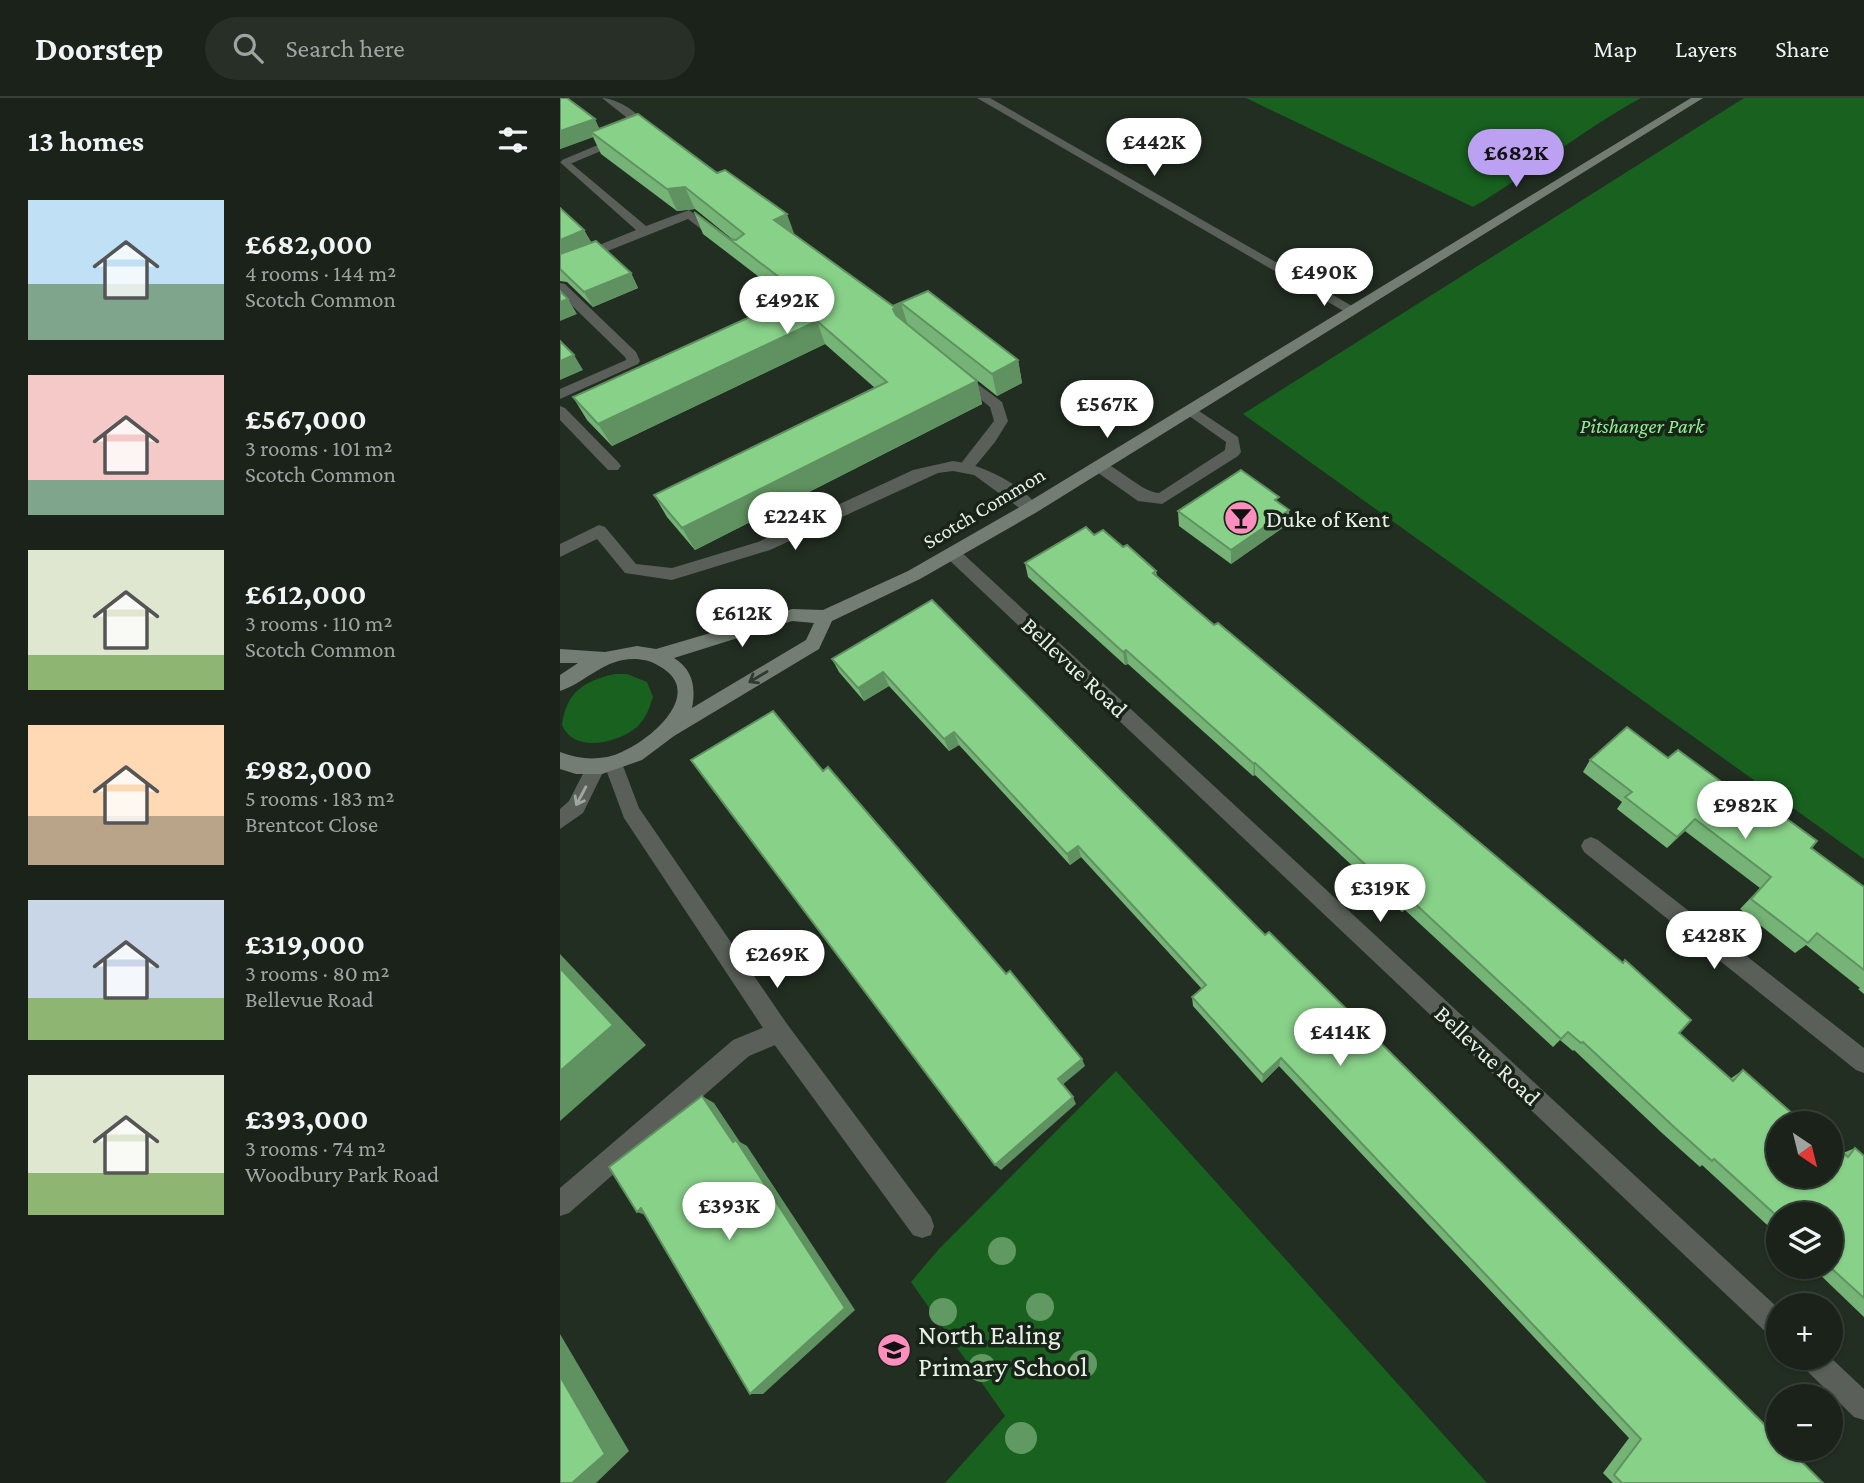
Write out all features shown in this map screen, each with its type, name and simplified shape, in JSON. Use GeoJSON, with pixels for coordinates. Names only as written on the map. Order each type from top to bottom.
{"type":"FeatureCollection","features":[{"type":"Feature","properties":{"kind":"main road","name":"Scotch Common"},"geometry":{"type":"LineString","coordinates":[[560,656],[607,657],[631,653],[657,656],[792,615],[825,617],[953,554],[1031,508],[1698,98]]}},
{"type":"Feature","properties":{"kind":"main road"},"geometry":{"type":"LineString","coordinates":[[560,760],[565,763],[605,765],[645,751],[672,729],[813,644],[825,617]]}},
{"type":"Feature","properties":{"kind":"main road"},"geometry":{"type":"LineString","coordinates":[[657,656],[676,667],[684,678],[686,698],[672,729]]}},
{"type":"Feature","properties":{"kind":"main road"},"geometry":{"type":"LineString","coordinates":[[560,684],[580,669],[607,657]]}},
{"type":"Feature","properties":{"kind":"street"},"geometry":{"type":"LineString","coordinates":[[982,98],[1352,310]]}},
{"type":"Feature","properties":{"kind":"street"},"geometry":{"type":"LineString","coordinates":[[607,99],[641,124],[642,131],[566,162],[644,231]]}},
{"type":"Feature","properties":{"kind":"street"},"geometry":{"type":"LineString","coordinates":[[560,266],[689,214],[733,248]]}},
{"type":"Feature","properties":{"kind":"street"},"geometry":{"type":"LineString","coordinates":[[560,287],[631,355],[633,361],[560,394]]}},
{"type":"Feature","properties":{"kind":"street"},"geometry":{"type":"LineString","coordinates":[[948,365],[997,405],[1001,421],[967,466]]}},
{"type":"Feature","properties":{"kind":"street"},"geometry":{"type":"LineString","coordinates":[[1099,466],[1144,497],[1162,499],[1233,452],[1233,440],[1190,410]]}},
{"type":"Feature","properties":{"kind":"street"},"geometry":{"type":"LineString","coordinates":[[560,411],[613,466]]}},
{"type":"Feature","properties":{"kind":"street"},"geometry":{"type":"LineString","coordinates":[[560,551],[598,531],[631,569],[672,574],[764,546],[918,474],[942,466],[967,466],[982,472],[1031,508]]}},
{"type":"Feature","properties":{"kind":"street","name":"Bellevue Road"},"geometry":{"type":"LineString","coordinates":[[953,554],[1766,1315]]}},
{"type":"Feature","properties":{"kind":"street"},"geometry":{"type":"LineString","coordinates":[[560,821],[576,807],[605,765],[631,812],[779,1032],[922,1226]]}},
{"type":"Feature","properties":{"kind":"street"},"geometry":{"type":"LineString","coordinates":[[1591,846],[1864,1062]]}},
{"type":"Feature","properties":{"kind":"street"},"geometry":{"type":"LineString","coordinates":[[560,1204],[741,1048],[779,1032]]}},
{"type":"Feature","properties":{"kind":"street"},"geometry":{"type":"LineString","coordinates":[[1825,1370],[1864,1407]]}},
{"type":"Feature","properties":{"kind":"green space"},"geometry":{"type":"Polygon","coordinates":[[[1246,98],[1641,98],[1473,207],[1246,98]]]}},
{"type":"Feature","properties":{"kind":"green space","name":"Pitshanger Park"},"geometry":{"type":"Polygon","coordinates":[[[1744,98],[1864,98],[1864,859],[1243,414],[1744,98]]]}},
{"type":"Feature","properties":{"kind":"green space"},"geometry":{"type":"Polygon","coordinates":[[[615,674],[627,674],[647,682],[653,697],[645,717],[637,727],[619,738],[597,743],[576,740],[562,725],[572,696],[594,680],[615,674]]]}},
{"type":"Feature","properties":{"kind":"green space"},"geometry":{"type":"Polygon","coordinates":[[[1116,1071],[1487,1483],[945,1483],[1005,1416],[911,1282],[939,1249],[1116,1071]]]}},
{"type":"Feature","properties":{"kind":"building"},"geometry":{"type":"Polygon","coordinates":[[[560,98],[567,98],[595,119],[560,131],[560,98]]]}},
{"type":"Feature","properties":{"kind":"building"},"geometry":{"type":"Polygon","coordinates":[[[638,114],[717,173],[725,170],[787,214],[774,220],[893,306],[928,291],[1018,360],[992,374],[901,303],[893,309],[896,315],[977,381],[682,528],[654,495],[887,382],[817,321],[598,424],[573,397],[801,294],[694,212],[730,239],[736,240],[744,234],[685,187],[667,189],[591,132],[638,114]]]}},
{"type":"Feature","properties":{"kind":"building"},"geometry":{"type":"Polygon","coordinates":[[[560,208],[584,230],[560,240],[560,208]]]}},
{"type":"Feature","properties":{"kind":"building"},"geometry":{"type":"Polygon","coordinates":[[[596,241],[631,273],[584,292],[560,269],[560,254],[596,241]]]}},
{"type":"Feature","properties":{"kind":"building"},"geometry":{"type":"Polygon","coordinates":[[[560,291],[568,299],[560,302],[560,291]]]}},
{"type":"Feature","properties":{"kind":"building"},"geometry":{"type":"Polygon","coordinates":[[[560,341],[574,355],[560,361],[560,341]]]}},
{"type":"Feature","properties":{"kind":"building"},"geometry":{"type":"Polygon","coordinates":[[[1241,470],[1279,497],[1275,500],[1289,510],[1231,550],[1178,511],[1241,470]]]}},
{"type":"Feature","properties":{"kind":"building"},"geometry":{"type":"Polygon","coordinates":[[[1086,527],[1094,535],[1103,530],[1123,547],[1127,545],[1156,571],[1153,573],[1214,625],[1218,623],[1623,963],[1625,960],[1691,1020],[1679,1033],[1733,1081],[1743,1070],[1789,1111],[1766,1111],[1766,1188],[1843,1188],[1843,1153],[1848,1157],[1855,1148],[1864,1156],[1864,1298],[1843,1279],[1843,1202],[1766,1202],[1766,1206],[1714,1159],[1712,1161],[1583,1042],[1568,1032],[1561,1039],[1410,899],[1406,902],[1255,763],[1126,650],[1123,652],[1025,563],[1086,527]]]}},
{"type":"Feature","properties":{"kind":"building"},"geometry":{"type":"Polygon","coordinates":[[[932,600],[1265,935],[1269,932],[1766,1426],[1766,1461],[1801,1461],[1823,1483],[1622,1483],[1614,1475],[1641,1439],[1281,1058],[1263,1075],[1192,997],[1206,985],[1078,846],[1067,854],[954,732],[944,739],[883,672],[858,688],[832,659],[932,600]]]}},
{"type":"Feature","properties":{"kind":"building"},"geometry":{"type":"Polygon","coordinates":[[[773,711],[823,771],[828,767],[1006,974],[1010,971],[1082,1059],[1058,1079],[1073,1097],[995,1165],[691,760],[773,711]]]}},
{"type":"Feature","properties":{"kind":"building"},"geometry":{"type":"Polygon","coordinates":[[[1627,727],[1668,758],[1678,750],[1765,814],[1772,808],[1817,841],[1811,848],[1864,887],[1864,970],[1817,933],[1808,943],[1751,899],[1771,877],[1695,819],[1677,837],[1625,797],[1632,792],[1590,760],[1627,727]]]}},
{"type":"Feature","properties":{"kind":"building"},"geometry":{"type":"Polygon","coordinates":[[[560,968],[613,1025],[560,1071],[560,968]]]}},
{"type":"Feature","properties":{"kind":"building"},"geometry":{"type":"Polygon","coordinates":[[[702,1096],[733,1142],[736,1140],[845,1308],[750,1394],[641,1208],[637,1212],[609,1167],[702,1096]]]}},
{"type":"Feature","properties":{"kind":"building"},"geometry":{"type":"Polygon","coordinates":[[[560,1376],[605,1454],[572,1483],[560,1483],[560,1376]]]}},
{"type":"Feature","properties":{"kind":"place","name":"Duke of Kent"},"geometry":{"type":"Point","coordinates":[1241,518]}},
{"type":"Feature","properties":{"kind":"place","name":"North Ealing Primary School"},"geometry":{"type":"Point","coordinates":[894,1350]}}]}
